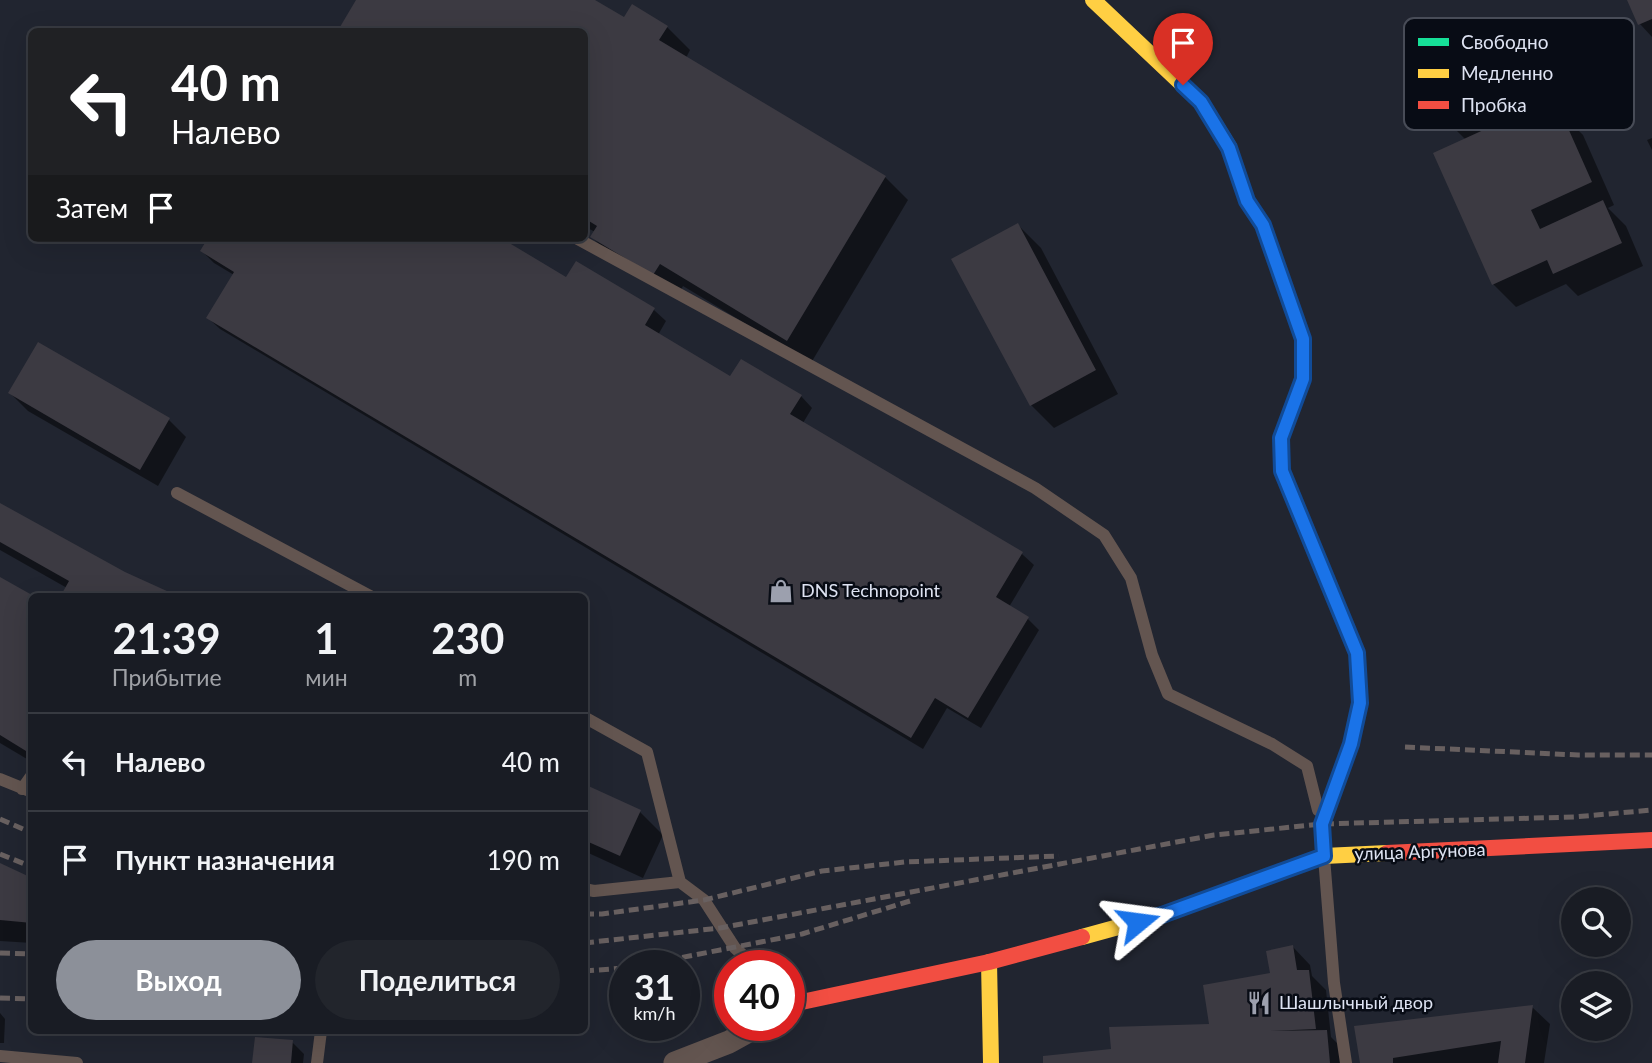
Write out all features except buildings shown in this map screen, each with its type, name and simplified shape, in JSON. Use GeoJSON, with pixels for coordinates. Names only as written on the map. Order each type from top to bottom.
{"type":"FeatureCollection","features":[{"type":"Feature","properties":{"kind":"street"},"geometry":{"type":"LineString","coordinates":[[1093,0],[1201,102],[1229,148],[1247,201],[1263,225],[1303,339],[1303,379],[1281,438],[1282,471],[1357,653],[1360,703],[1351,744],[1322,824],[1324,856]]}},
{"type":"Feature","properties":{"kind":"street","name":"улица Аргунова"},"geometry":{"type":"LineString","coordinates":[[805,1000],[989,961],[1162,915],[1324,856],[1652,840]]}},
{"type":"Feature","properties":{"kind":"street"},"geometry":{"type":"LineString","coordinates":[[989,961],[990,1063]]}},
{"type":"Feature","properties":{"kind":"street"},"geometry":{"type":"LineString","coordinates":[[676,1063],[731,1041]]}},
{"type":"Feature","properties":{"kind":"lane"},"geometry":{"type":"LineString","coordinates":[[583,242],[1035,488],[1104,536],[1131,578],[1152,655],[1168,694],[1272,744],[1307,766],[1322,824]]}},
{"type":"Feature","properties":{"kind":"lane"},"geometry":{"type":"LineString","coordinates":[[177,493],[364,593]]}},
{"type":"Feature","properties":{"kind":"lane"},"geometry":{"type":"LineString","coordinates":[[588,718],[647,752],[680,882],[704,900],[737,950]]}},
{"type":"Feature","properties":{"kind":"lane"},"geometry":{"type":"LineString","coordinates":[[0,779],[27,790]]}},
{"type":"Feature","properties":{"kind":"lane"},"geometry":{"type":"LineString","coordinates":[[1324,856],[1334,983],[1346,1063]]}},
{"type":"Feature","properties":{"kind":"lane"},"geometry":{"type":"LineString","coordinates":[[588,889],[594,891],[680,882]]}},
{"type":"Feature","properties":{"kind":"lane"},"geometry":{"type":"LineString","coordinates":[[317,1063],[321,1034]]}},
{"type":"Feature","properties":{"kind":"lane"},"geometry":{"type":"LineString","coordinates":[[0,1056],[77,1063]]}},
{"type":"Feature","properties":{"kind":"railway"},"geometry":{"type":"LineString","coordinates":[[1405,747],[1578,755],[1652,755]]}},
{"type":"Feature","properties":{"kind":"railway"},"geometry":{"type":"LineString","coordinates":[[588,943],[720,928],[1214,835],[1322,824],[1574,817],[1652,810]]}},
{"type":"Feature","properties":{"kind":"railway"},"geometry":{"type":"LineString","coordinates":[[0,819],[28,831]]}},
{"type":"Feature","properties":{"kind":"railway"},"geometry":{"type":"LineString","coordinates":[[0,854],[28,865]]}},
{"type":"Feature","properties":{"kind":"railway"},"geometry":{"type":"LineString","coordinates":[[588,914],[704,900],[822,871],[905,862],[1059,856]]}},
{"type":"Feature","properties":{"kind":"railway"},"geometry":{"type":"LineString","coordinates":[[700,954],[802,934],[910,901]]}},
{"type":"Feature","properties":{"kind":"railway"},"geometry":{"type":"LineString","coordinates":[[0,953],[28,954]]}},
{"type":"Feature","properties":{"kind":"railway"},"geometry":{"type":"LineString","coordinates":[[588,971],[609,969]]}},
{"type":"Feature","properties":{"kind":"railway"},"geometry":{"type":"LineString","coordinates":[[0,998],[28,999]]}},
{"type":"Feature","properties":{"kind":"traffic: fast"},"geometry":{"type":"LineString","coordinates":[[1286,425],[1281,438],[1282,471],[1357,653],[1360,703],[1351,744],[1322,824],[1324,856]]}},
{"type":"Feature","properties":{"kind":"traffic: slow"},"geometry":{"type":"LineString","coordinates":[[1093,0],[1201,102],[1229,147],[1247,201],[1263,225],[1303,339],[1303,379],[1286,425]]}},
{"type":"Feature","properties":{"kind":"traffic: slow"},"geometry":{"type":"LineString","coordinates":[[1082,937],[1162,915],[1324,856],[1387,853]]}},
{"type":"Feature","properties":{"kind":"traffic: slow"},"geometry":{"type":"LineString","coordinates":[[989,962],[991,1063]]}},
{"type":"Feature","properties":{"kind":"traffic: jam"},"geometry":{"type":"LineString","coordinates":[[1387,853],[1652,840]]}},
{"type":"Feature","properties":{"kind":"traffic: jam"},"geometry":{"type":"LineString","coordinates":[[805,1001],[989,962],[1082,937]]}},
{"type":"Feature","properties":{"kind":"place","name":"DNS Technopoint"},"geometry":{"type":"Point","coordinates":[781,591]}},
{"type":"Feature","properties":{"kind":"place","name":"Шашлычный двор"},"geometry":{"type":"Point","coordinates":[1259,1003]}},
{"type":"Feature","properties":{"kind":"route"},"geometry":{"type":"LineString","coordinates":[[1138,922],[1324,856],[1322,824],[1351,744],[1360,703],[1357,653],[1282,471],[1281,438],[1303,379],[1303,339],[1263,225],[1247,201],[1229,148],[1201,102],[1183,85]]}}]}
